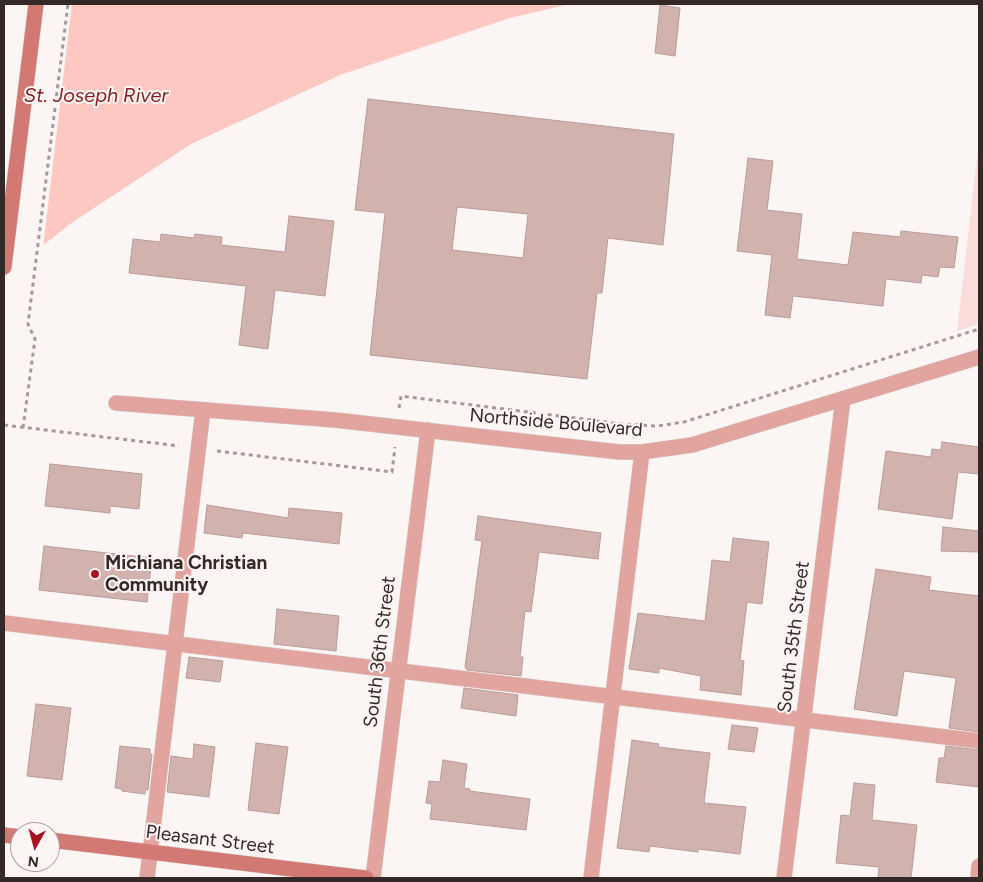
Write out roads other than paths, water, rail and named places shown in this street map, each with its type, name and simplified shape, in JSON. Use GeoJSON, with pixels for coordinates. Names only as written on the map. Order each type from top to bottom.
{"type":"FeatureCollection","features":[{"type":"Feature","properties":{"kind":"street"},"geometry":{"type":"LineString","coordinates":[[4,267],[36,4]]}},
{"type":"Feature","properties":{"kind":"street","name":"Northside Boulevard"},"geometry":{"type":"LineString","coordinates":[[116,403],[335,420],[619,452],[642,452],[692,446],[979,357]]}},
{"type":"Feature","properties":{"kind":"street","name":"South 35th Street"},"geometry":{"type":"LineString","coordinates":[[784,878],[843,400]]}},
{"type":"Feature","properties":{"kind":"street"},"geometry":{"type":"LineString","coordinates":[[147,878],[203,410]]}},
{"type":"Feature","properties":{"kind":"street","name":"South 36th Street"},"geometry":{"type":"LineString","coordinates":[[374,878],[397,671],[428,430]]}},
{"type":"Feature","properties":{"kind":"street"},"geometry":{"type":"LineString","coordinates":[[592,878],[642,452]]}},
{"type":"Feature","properties":{"kind":"street"},"geometry":{"type":"LineString","coordinates":[[4,623],[979,741]]}},
{"type":"Feature","properties":{"kind":"street","name":"Pleasant Street"},"geometry":{"type":"LineString","coordinates":[[60,841],[366,878]]}},
{"type":"Feature","properties":{"kind":"street"},"geometry":{"type":"LineString","coordinates":[[978,878],[979,866]]}},
{"type":"Feature","properties":{"kind":"water","name":"St. Joseph River"},"geometry":{"type":"Polygon","coordinates":[[[4,4],[570,4],[510,18],[340,75],[191,144],[70,224],[41,247],[4,4]]]}},
{"type":"Feature","properties":{"kind":"place","name":"Michiana Christian Community"},"geometry":{"type":"Point","coordinates":[95,574]}}]}
